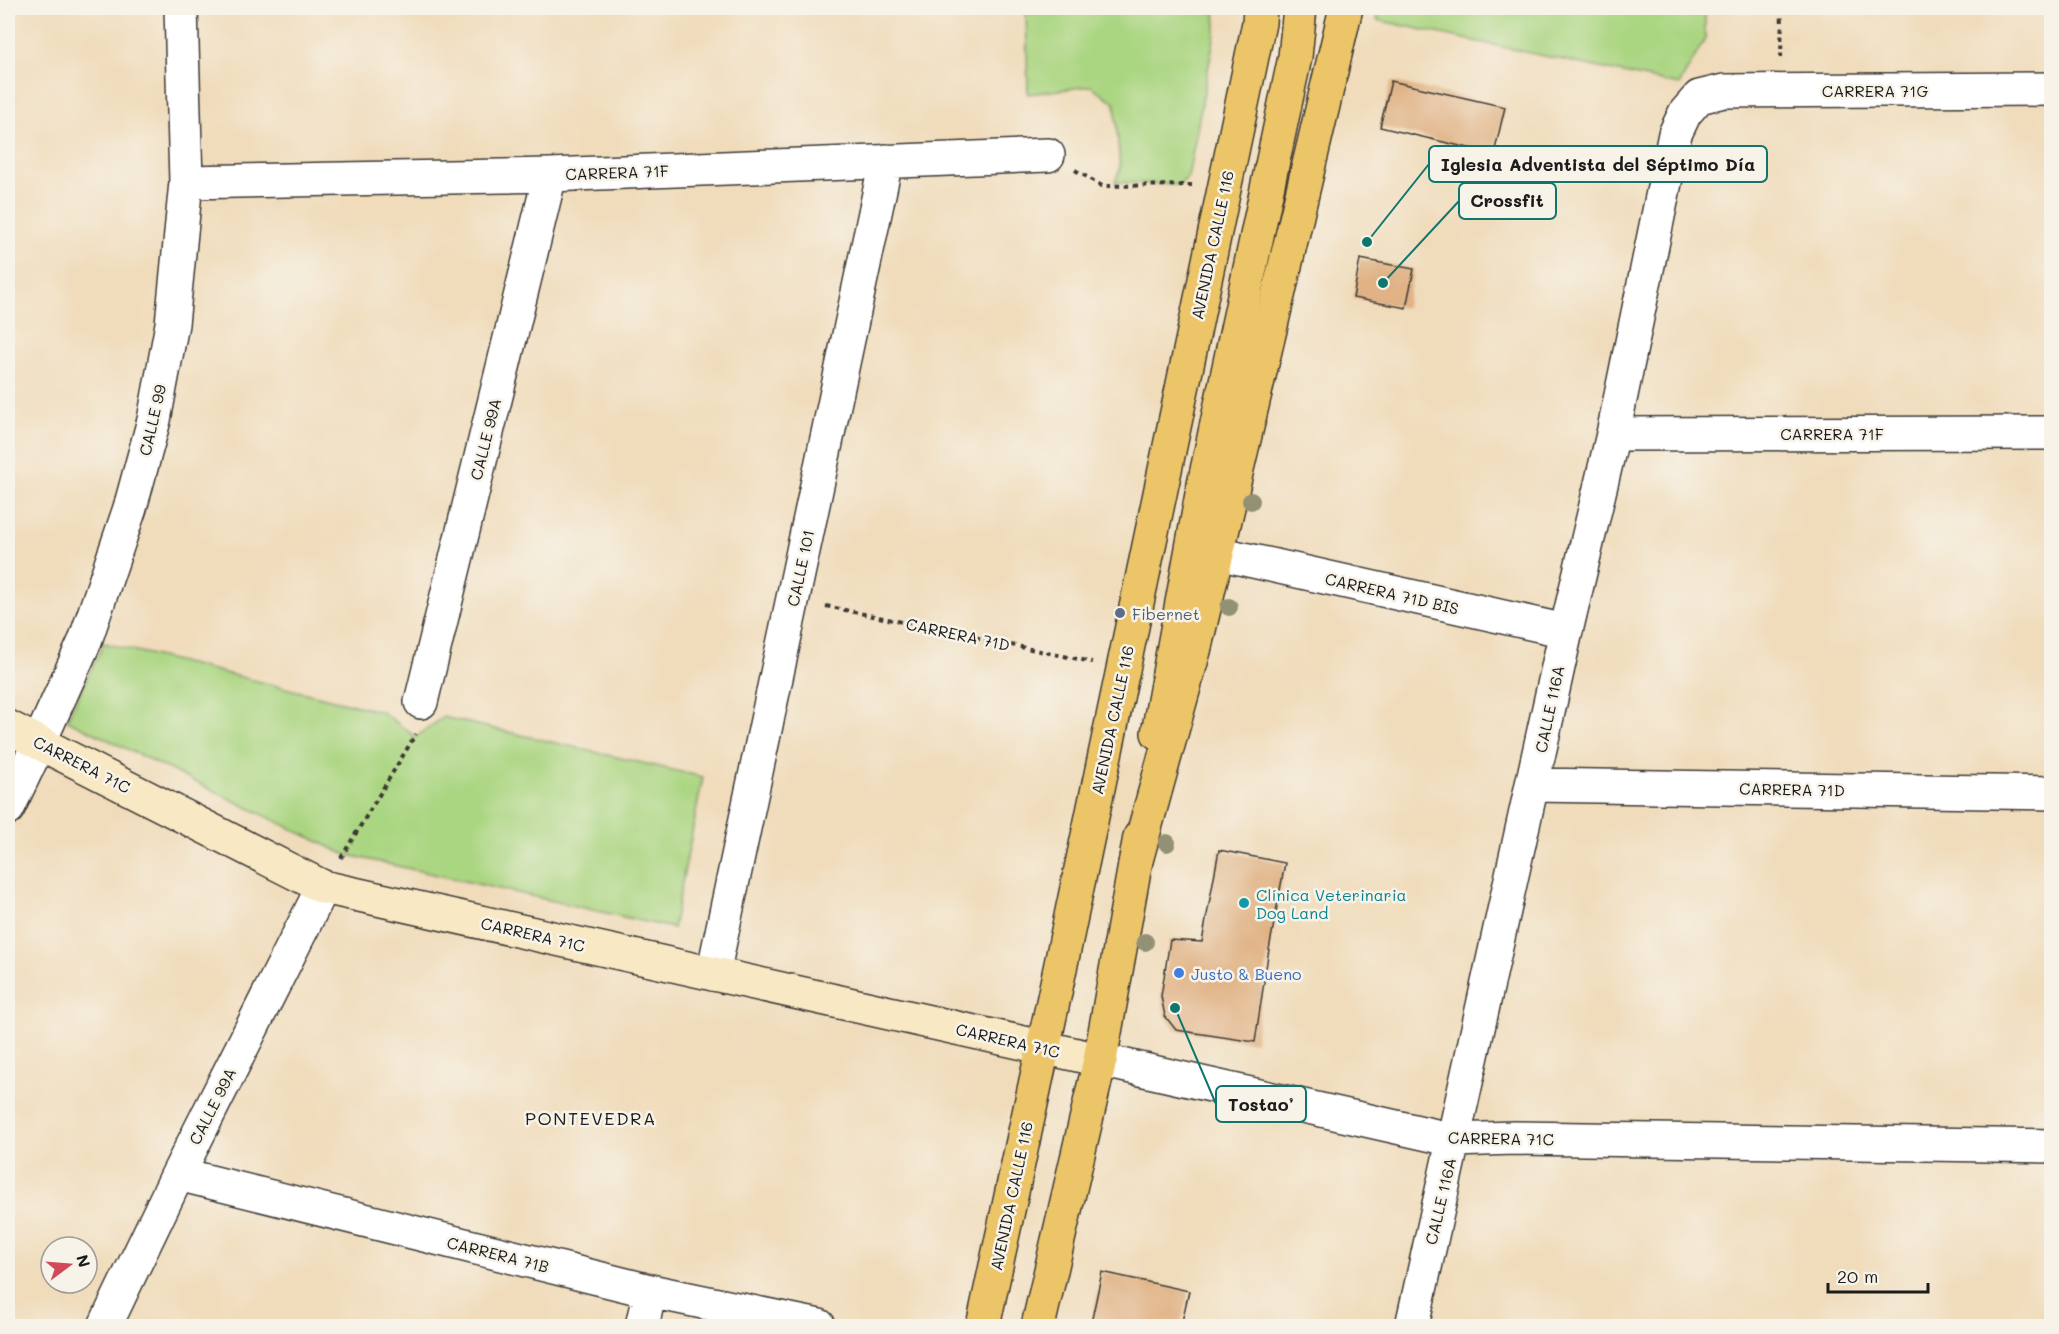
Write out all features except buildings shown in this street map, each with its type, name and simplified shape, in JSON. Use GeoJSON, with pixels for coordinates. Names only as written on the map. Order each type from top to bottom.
{"type":"FeatureCollection","features":[{"type":"Feature","properties":{"kind":"main road","name":"AVENIDA CALLE 116"},"geometry":{"type":"LineString","coordinates":[[983,1326],[1044,1048],[1259,22],[1260,8]]}},
{"type":"Feature","properties":{"kind":"main road"},"geometry":{"type":"LineString","coordinates":[[1038,1326],[1100,1060],[1202,494],[1295,57],[1300,8]]}},
{"type":"Feature","properties":{"kind":"main road"},"geometry":{"type":"LineString","coordinates":[[1135,864],[1194,651],[1346,8]]}},
{"type":"Feature","properties":{"kind":"street","name":"CALLE 99"},"geometry":{"type":"LineString","coordinates":[[8,807],[85,641],[130,508],[151,431],[172,324],[186,182],[181,8]]}},
{"type":"Feature","properties":{"kind":"street","name":"CARRERA 71G"},"geometry":{"type":"LineString","coordinates":[[1700,97],[1724,91],[2052,89]]}},
{"type":"Feature","properties":{"kind":"street","name":"CALLE 116A"},"geometry":{"type":"LineString","coordinates":[[1412,1326],[1566,632],[1613,434],[1675,134],[1686,113],[1700,97]]}},
{"type":"Feature","properties":{"kind":"street","name":"CARRERA 71F"},"geometry":{"type":"LineString","coordinates":[[186,182],[550,175],[1048,155]]}},
{"type":"Feature","properties":{"kind":"street","name":"CALLE 101"},"geometry":{"type":"LineString","coordinates":[[713,974],[886,161]]}},
{"type":"Feature","properties":{"kind":"street","name":"CALLE 99A"},"geometry":{"type":"LineString","coordinates":[[421,702],[550,175]]}},
{"type":"Feature","properties":{"kind":"street","name":"CARRERA 71F"},"geometry":{"type":"LineString","coordinates":[[1613,434],[2052,433]]}},
{"type":"Feature","properties":{"kind":"street","name":"CARRERA 71D BIS"},"geometry":{"type":"LineString","coordinates":[[1217,553],[1566,632]]}},
{"type":"Feature","properties":{"kind":"street","name":"CARRERA 71C"},"geometry":{"type":"LineString","coordinates":[[8,727],[323,886],[1454,1140],[1514,1138],[2052,1146]]}},
{"type":"Feature","properties":{"kind":"street","name":"CARRERA 71D"},"geometry":{"type":"LineString","coordinates":[[1533,785],[2052,793]]}},
{"type":"Feature","properties":{"kind":"street","name":"CALLE 99A"},"geometry":{"type":"LineString","coordinates":[[105,1326],[178,1174],[323,886]]}},
{"type":"Feature","properties":{"kind":"street","name":"CARRERA 71B"},"geometry":{"type":"LineString","coordinates":[[178,1174],[650,1291],[819,1326]]}},
{"type":"Feature","properties":{"kind":"street"},"geometry":{"type":"LineString","coordinates":[[642,1326],[650,1291]]}},
{"type":"Feature","properties":{"kind":"path"},"geometry":{"type":"LineString","coordinates":[[1781,91],[1782,8]]}},
{"type":"Feature","properties":{"kind":"path"},"geometry":{"type":"LineString","coordinates":[[1048,155],[1102,186],[1224,184]]}},
{"type":"Feature","properties":{"kind":"path","name":"CARRERA 71D"},"geometry":{"type":"LineString","coordinates":[[793,599],[1123,669]]}},
{"type":"Feature","properties":{"kind":"path"},"geometry":{"type":"LineString","coordinates":[[323,886],[416,737],[421,702]]}},
{"type":"Feature","properties":{"kind":"green space"},"geometry":{"type":"Polygon","coordinates":[[[1026,8],[1215,8],[1216,27],[1188,177],[1179,185],[1115,182],[1120,169],[1115,103],[1091,86],[1028,94],[1026,8]]]}},
{"type":"Feature","properties":{"kind":"green space"},"geometry":{"type":"Polygon","coordinates":[[[1380,8],[1705,8],[1705,39],[1679,85],[1377,20],[1380,8]]]}},
{"type":"Feature","properties":{"kind":"green space"},"geometry":{"type":"Polygon","coordinates":[[[104,643],[382,712],[416,737],[443,717],[703,777],[673,928],[344,854],[67,720],[104,643]]]}},
{"type":"Feature","properties":{"kind":"place","name":"Iglesia Adventista del Séptimo Día"},"geometry":{"type":"Point","coordinates":[1367,242]}},
{"type":"Feature","properties":{"kind":"place","name":"Crossfit"},"geometry":{"type":"Point","coordinates":[1383,283]}},
{"type":"Feature","properties":{"kind":"place","name":"Fibernet"},"geometry":{"type":"Point","coordinates":[1120,613]}},
{"type":"Feature","properties":{"kind":"place","name":"Clínica Veterinaria Dog Land"},"geometry":{"type":"Point","coordinates":[1244,903]}},
{"type":"Feature","properties":{"kind":"place","name":"Justo & Bueno"},"geometry":{"type":"Point","coordinates":[1179,973]}},
{"type":"Feature","properties":{"kind":"place","name":"Tostao’"},"geometry":{"type":"Point","coordinates":[1175,1008]}},
{"type":"Feature","properties":{"kind":"district","name":"PONTEVEDRA"},"geometry":{"type":"Point","coordinates":[591,1118]}}]}
